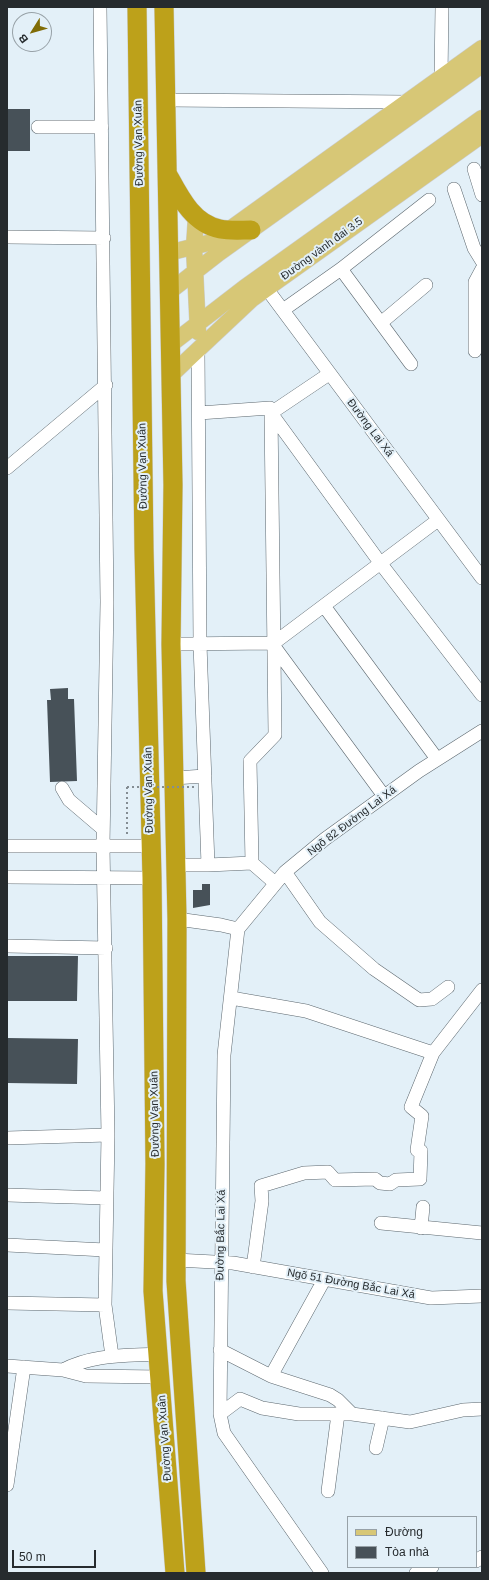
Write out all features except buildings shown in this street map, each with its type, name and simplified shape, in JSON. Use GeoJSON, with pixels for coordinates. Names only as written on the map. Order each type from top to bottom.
{"type":"FeatureCollection","features":[{"type":"Feature","properties":{"kind":"highway","name":"Đường Vạn Xuân"},"geometry":{"type":"LineString","coordinates":[[138,7],[144,550],[150,846],[152,878],[155,1164],[153,1291],[175,1573]]}},
{"type":"Feature","properties":{"kind":"highway","name":"Đường Vạn Xuân"},"geometry":{"type":"LineString","coordinates":[[164,7],[172,485],[171,644],[177,919],[176,1260],[196,1573]]}},
{"type":"Feature","properties":{"kind":"highway"},"geometry":{"type":"LineString","coordinates":[[167,173],[187,208],[207,225],[220,229],[251,230]]}},
{"type":"Feature","properties":{"kind":"highway"},"geometry":{"type":"LineString","coordinates":[[144,485],[172,485]]}},
{"type":"Feature","properties":{"kind":"main road"},"geometry":{"type":"LineString","coordinates":[[168,253],[212,242],[482,48]]}},
{"type":"Feature","properties":{"kind":"main road"},"geometry":{"type":"LineString","coordinates":[[169,292],[251,230],[482,65]]}},
{"type":"Feature","properties":{"kind":"main road","name":"Đường vành đai 3.5"},"geometry":{"type":"LineString","coordinates":[[170,376],[252,299],[263,283],[482,118]]}},
{"type":"Feature","properties":{"kind":"main road","name":"Đường vành đai 3.5"},"geometry":{"type":"LineString","coordinates":[[170,345],[198,324],[263,283],[482,135]]}},
{"type":"Feature","properties":{"kind":"main road"},"geometry":{"type":"LineString","coordinates":[[196,217],[194,247],[198,350]]}},
{"type":"Feature","properties":{"kind":"street"},"geometry":{"type":"LineString","coordinates":[[100,7],[106,385],[107,602],[103,830],[105,877],[108,1135],[105,1305],[112,1356]]}},
{"type":"Feature","properties":{"kind":"street"},"geometry":{"type":"LineString","coordinates":[[441,78],[442,7]]}},
{"type":"Feature","properties":{"kind":"street"},"geometry":{"type":"LineString","coordinates":[[166,100],[407,102]]}},
{"type":"Feature","properties":{"kind":"street"},"geometry":{"type":"LineString","coordinates":[[38,127],[102,127]]}},
{"type":"Feature","properties":{"kind":"street"},"geometry":{"type":"LineString","coordinates":[[474,169],[482,195]]}},
{"type":"Feature","properties":{"kind":"street"},"geometry":{"type":"LineString","coordinates":[[454,189],[474,248],[482,261]]}},
{"type":"Feature","properties":{"kind":"street"},"geometry":{"type":"LineString","coordinates":[[283,310],[341,269],[429,200]]}},
{"type":"Feature","properties":{"kind":"street"},"geometry":{"type":"LineString","coordinates":[[7,237],[104,238]]}},
{"type":"Feature","properties":{"kind":"street"},"geometry":{"type":"LineString","coordinates":[[341,269],[382,322],[411,364]]}},
{"type":"Feature","properties":{"kind":"street"},"geometry":{"type":"LineString","coordinates":[[475,351],[475,282],[482,269]]}},
{"type":"Feature","properties":{"kind":"street","name":"Đường Lai Xá"},"geometry":{"type":"LineString","coordinates":[[263,283],[329,374],[482,578]]}},
{"type":"Feature","properties":{"kind":"street"},"geometry":{"type":"LineString","coordinates":[[382,322],[426,285]]}},
{"type":"Feature","properties":{"kind":"street"},"geometry":{"type":"LineString","coordinates":[[198,350],[200,644],[208,865]]}},
{"type":"Feature","properties":{"kind":"street"},"geometry":{"type":"LineString","coordinates":[[271,413],[329,374]]}},
{"type":"Feature","properties":{"kind":"street"},"geometry":{"type":"LineString","coordinates":[[7,468],[106,385]]}},
{"type":"Feature","properties":{"kind":"street"},"geometry":{"type":"LineString","coordinates":[[199,413],[270,408],[271,413],[381,564],[482,695]]}},
{"type":"Feature","properties":{"kind":"street"},"geometry":{"type":"LineString","coordinates":[[252,863],[250,761],[275,735],[271,413]]}},
{"type":"Feature","properties":{"kind":"street"},"geometry":{"type":"LineString","coordinates":[[171,644],[274,644],[438,520]]}},
{"type":"Feature","properties":{"kind":"street"},"geometry":{"type":"LineString","coordinates":[[324,606],[438,759]]}},
{"type":"Feature","properties":{"kind":"street"},"geometry":{"type":"LineString","coordinates":[[274,644],[384,796]]}},
{"type":"Feature","properties":{"kind":"street","name":"Ngõ 82 Đường Lai Xá"},"geometry":{"type":"LineString","coordinates":[[238,930],[285,872],[325,839],[384,796],[482,731]]}},
{"type":"Feature","properties":{"kind":"street"},"geometry":{"type":"LineString","coordinates":[[174,778],[205,776]]}},
{"type":"Feature","properties":{"kind":"street"},"geometry":{"type":"LineString","coordinates":[[62,788],[69,800],[103,830]]}},
{"type":"Feature","properties":{"kind":"street"},"geometry":{"type":"LineString","coordinates":[[7,846],[150,846]]}},
{"type":"Feature","properties":{"kind":"street"},"geometry":{"type":"LineString","coordinates":[[176,865],[252,863],[275,883]]}},
{"type":"Feature","properties":{"kind":"street"},"geometry":{"type":"LineString","coordinates":[[285,872],[320,922],[374,969],[419,1000],[432,999],[448,987]]}},
{"type":"Feature","properties":{"kind":"street"},"geometry":{"type":"LineString","coordinates":[[7,877],[152,878]]}},
{"type":"Feature","properties":{"kind":"street"},"geometry":{"type":"LineString","coordinates":[[177,919],[221,925],[238,930]]}},
{"type":"Feature","properties":{"kind":"street","name":"Đường Bắc Lai Xá"},"geometry":{"type":"LineString","coordinates":[[238,930],[224,1055],[220,1262],[220,1414],[224,1433],[322,1573]]}},
{"type":"Feature","properties":{"kind":"street"},"geometry":{"type":"LineString","coordinates":[[7,946],[106,948]]}},
{"type":"Feature","properties":{"kind":"street"},"geometry":{"type":"LineString","coordinates":[[253,1267],[262,1201],[261,1186],[304,1173],[328,1172],[335,1180],[375,1179],[380,1183],[390,1184],[396,1180],[420,1179],[419,1151],[422,1116],[411,1107],[433,1053],[482,990]]}},
{"type":"Feature","properties":{"kind":"street"},"geometry":{"type":"LineString","coordinates":[[231,998],[306,1011],[433,1053]]}},
{"type":"Feature","properties":{"kind":"street"},"geometry":{"type":"LineString","coordinates":[[7,1138],[108,1135]]}},
{"type":"Feature","properties":{"kind":"street"},"geometry":{"type":"LineString","coordinates":[[7,1195],[106,1198]]}},
{"type":"Feature","properties":{"kind":"street"},"geometry":{"type":"LineString","coordinates":[[421,1228],[423,1207]]}},
{"type":"Feature","properties":{"kind":"street"},"geometry":{"type":"LineString","coordinates":[[381,1223],[482,1233]]}},
{"type":"Feature","properties":{"kind":"street"},"geometry":{"type":"LineString","coordinates":[[7,1245],[105,1250]]}},
{"type":"Feature","properties":{"kind":"street","name":"Ngõ 51 Đường Bắc Lai Xá"},"geometry":{"type":"LineString","coordinates":[[176,1260],[220,1262],[431,1298],[482,1296]]}},
{"type":"Feature","properties":{"kind":"street"},"geometry":{"type":"LineString","coordinates":[[271,1376],[324,1280]]}},
{"type":"Feature","properties":{"kind":"street"},"geometry":{"type":"LineString","coordinates":[[7,1303],[105,1305]]}},
{"type":"Feature","properties":{"kind":"street"},"geometry":{"type":"LineString","coordinates":[[220,1350],[271,1376],[330,1394],[352,1414]]}},
{"type":"Feature","properties":{"kind":"street"},"geometry":{"type":"LineString","coordinates":[[63,1370],[77,1362],[112,1356],[158,1354]]}},
{"type":"Feature","properties":{"kind":"street"},"geometry":{"type":"LineString","coordinates":[[7,1366],[63,1370],[86,1376],[160,1377]]}},
{"type":"Feature","properties":{"kind":"street"},"geometry":{"type":"LineString","coordinates":[[7,1485],[24,1367]]}},
{"type":"Feature","properties":{"kind":"street"},"geometry":{"type":"LineString","coordinates":[[220,1414],[240,1399],[262,1408],[299,1414],[352,1414],[410,1422],[463,1410],[482,1409]]}},
{"type":"Feature","properties":{"kind":"street"},"geometry":{"type":"LineString","coordinates":[[328,1491],[338,1414]]}},
{"type":"Feature","properties":{"kind":"street"},"geometry":{"type":"LineString","coordinates":[[376,1448],[383,1418]]}},
{"type":"Feature","properties":{"kind":"street"},"geometry":{"type":"LineString","coordinates":[[416,1573],[429,1568]]}},
{"type":"Feature","properties":{"kind":"path"},"geometry":{"type":"LineString","coordinates":[[126,808],[127,787],[194,787]]}}]}
